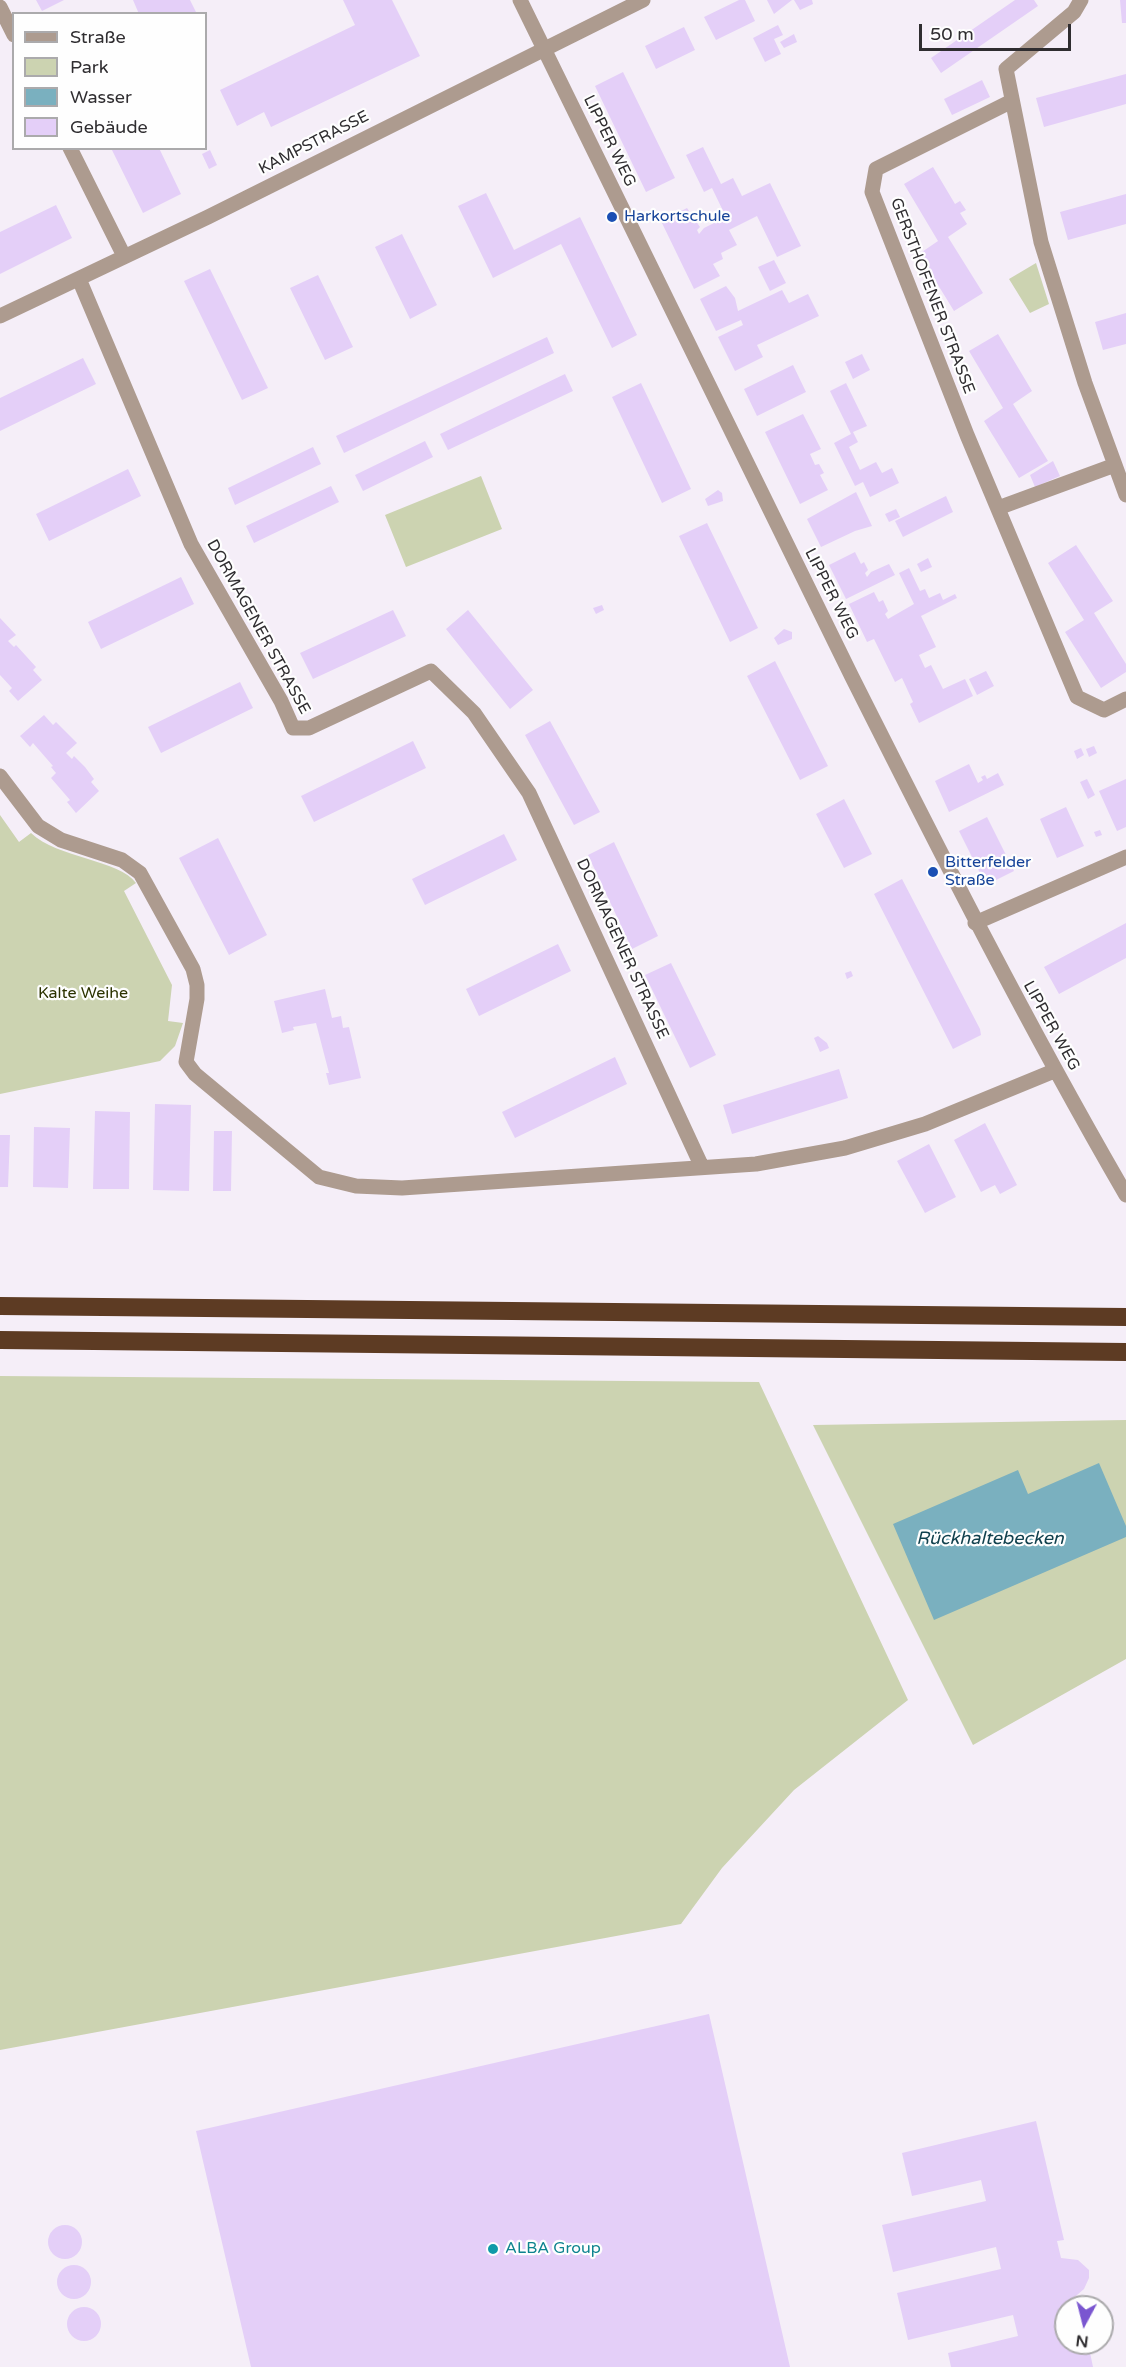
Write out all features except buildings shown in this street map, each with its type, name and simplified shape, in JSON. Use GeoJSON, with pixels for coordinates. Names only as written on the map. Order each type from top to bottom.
{"type":"FeatureCollection","features":[{"type":"Feature","properties":{"kind":"highway"},"geometry":{"type":"LineString","coordinates":[[0,1306],[1126,1317]]}},
{"type":"Feature","properties":{"kind":"highway"},"geometry":{"type":"LineString","coordinates":[[0,1340],[1126,1352]]}},
{"type":"Feature","properties":{"kind":"street","name":"LIPPER WEG"},"geometry":{"type":"LineString","coordinates":[[520,0],[747,466],[975,924],[1054,1071],[1126,1195]]}},
{"type":"Feature","properties":{"kind":"street","name":"KAMPSTRASSE"},"geometry":{"type":"LineString","coordinates":[[0,316],[643,0]]}},
{"type":"Feature","properties":{"kind":"street"},"geometry":{"type":"LineString","coordinates":[[1081,0],[1074,12],[1006,69],[1041,242],[1085,383],[1126,495]]}},
{"type":"Feature","properties":{"kind":"street"},"geometry":{"type":"LineString","coordinates":[[0,8],[12,31]]}},
{"type":"Feature","properties":{"kind":"street","name":"GERSTHOFENER STRASSE"},"geometry":{"type":"LineString","coordinates":[[1012,101],[876,169],[872,192],[967,435],[1077,697],[1104,710],[1126,699]]}},
{"type":"Feature","properties":{"kind":"street"},"geometry":{"type":"LineString","coordinates":[[71,150],[124,256]]}},
{"type":"Feature","properties":{"kind":"street","name":"DORMAGENER STRASSE"},"geometry":{"type":"LineString","coordinates":[[79,279],[190,544],[281,701],[293,728],[309,728],[431,671],[474,713],[529,793],[702,1167]]}},
{"type":"Feature","properties":{"kind":"street"},"geometry":{"type":"LineString","coordinates":[[998,508],[1115,465]]}},
{"type":"Feature","properties":{"kind":"street"},"geometry":{"type":"LineString","coordinates":[[0,776],[38,826],[61,840],[122,860],[140,873],[193,969],[197,985],[186,1062],[195,1074],[319,1177],[357,1186],[402,1188],[756,1164],[845,1148],[925,1124],[1054,1071]]}},
{"type":"Feature","properties":{"kind":"street"},"geometry":{"type":"LineString","coordinates":[[975,924],[1126,857]]}},
{"type":"Feature","properties":{"kind":"green space"},"geometry":{"type":"Polygon","coordinates":[[[1036,263],[1049,304],[1030,313],[1009,279],[1036,263]]]}},
{"type":"Feature","properties":{"kind":"green space"},"geometry":{"type":"Polygon","coordinates":[[[481,476],[502,529],[406,567],[385,515],[481,476]]]}},
{"type":"Feature","properties":{"kind":"green space","name":"Kalte Weihe"},"geometry":{"type":"Polygon","coordinates":[[[0,815],[19,842],[31,833],[56,848],[116,869],[128,875],[136,883],[124,891],[172,985],[168,1021],[183,1023],[175,1046],[160,1061],[0,1094],[0,815]]]}},
{"type":"Feature","properties":{"kind":"green space"},"geometry":{"type":"Polygon","coordinates":[[[0,1376],[759,1382],[908,1700],[794,1790],[722,1868],[681,1924],[0,2050],[0,1376]]]}},
{"type":"Feature","properties":{"kind":"green space"},"geometry":{"type":"Polygon","coordinates":[[[1126,1420],[1126,1659],[973,1745],[813,1425],[1126,1420]]]}},
{"type":"Feature","properties":{"kind":"water","name":"Rückhaltebecken"},"geometry":{"type":"Polygon","coordinates":[[[1099,1463],[1126,1526],[1126,1537],[934,1620],[893,1524],[1018,1470],[1028,1494],[1099,1463]]]}},
{"type":"Feature","properties":{"kind":"place","name":"Harkortschule"},"geometry":{"type":"Point","coordinates":[612,217]}},
{"type":"Feature","properties":{"kind":"place","name":"Bitterfelder Straße"},"geometry":{"type":"Point","coordinates":[933,872]}},
{"type":"Feature","properties":{"kind":"place","name":"ALBA Group"},"geometry":{"type":"Point","coordinates":[493,2249]}}]}
